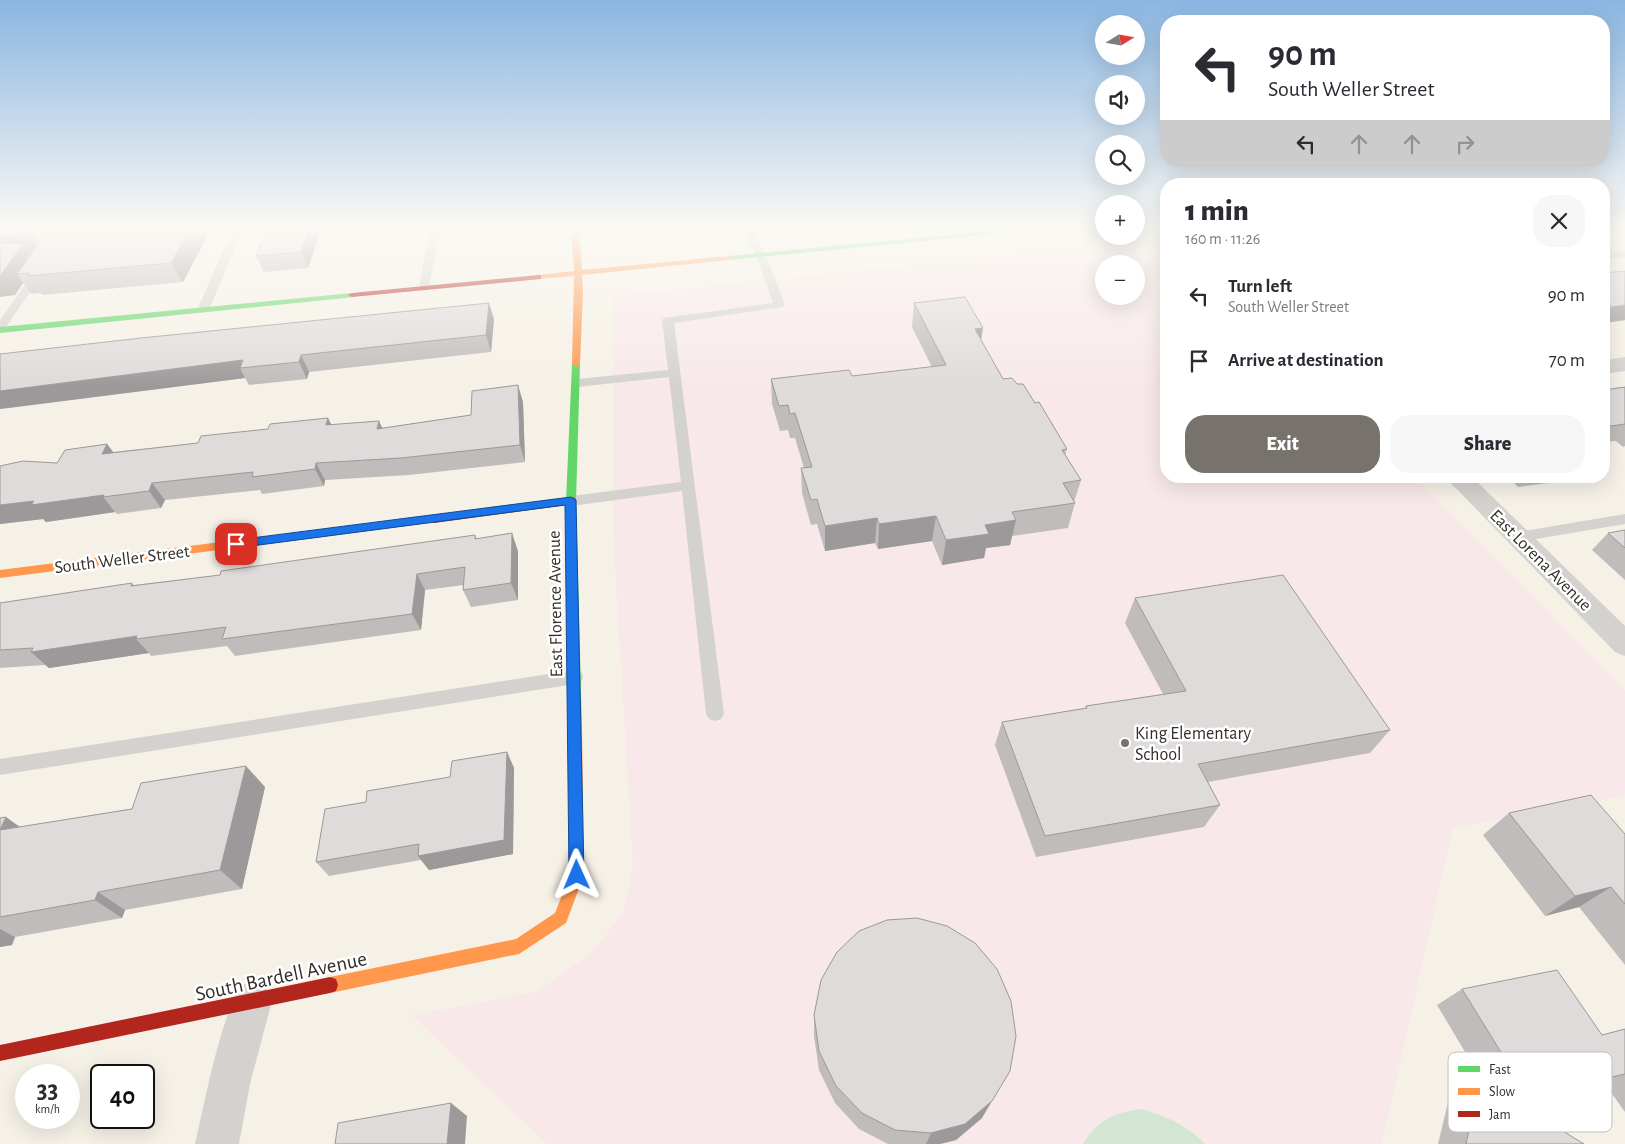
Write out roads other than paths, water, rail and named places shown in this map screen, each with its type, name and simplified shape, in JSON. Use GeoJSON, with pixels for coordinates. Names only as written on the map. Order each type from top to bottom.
{"type":"FeatureCollection","features":[{"type":"Feature","properties":{"kind":"street"},"geometry":{"type":"LineString","coordinates":[[0,329],[503,280]]}},
{"type":"Feature","properties":{"kind":"street","name":"East Florence Avenue"},"geometry":{"type":"LineString","coordinates":[[561,918],[577,875],[571,500],[577,383],[579,280]]}},
{"type":"Feature","properties":{"kind":"street"},"geometry":{"type":"LineString","coordinates":[[1610,366],[1625,364]]}},
{"type":"Feature","properties":{"kind":"street","name":"East Lorena Avenue"},"geometry":{"type":"LineString","coordinates":[[1463,483],[1625,644]]}},
{"type":"Feature","properties":{"kind":"street","name":"South Weller Street"},"geometry":{"type":"LineString","coordinates":[[0,574],[571,500]]}},
{"type":"Feature","properties":{"kind":"street","name":"South Bardell Avenue"},"geometry":{"type":"LineString","coordinates":[[0,1053],[519,946],[561,918]]}},
{"type":"Feature","properties":{"kind":"street"},"geometry":{"type":"LineString","coordinates":[[217,1144],[229,1084],[252,1002]]}},
{"type":"Feature","properties":{"kind":"lane"},"geometry":{"type":"LineString","coordinates":[[0,329],[33,280]]}},
{"type":"Feature","properties":{"kind":"lane"},"geometry":{"type":"LineString","coordinates":[[203,310],[216,280]]}},
{"type":"Feature","properties":{"kind":"lane"},"geometry":{"type":"LineString","coordinates":[[424,288],[425,280]]}},
{"type":"Feature","properties":{"kind":"lane"},"geometry":{"type":"LineString","coordinates":[[715,714],[668,320],[779,305],[771,280]]}},
{"type":"Feature","properties":{"kind":"lane"},"geometry":{"type":"LineString","coordinates":[[577,383],[674,373]]}},
{"type":"Feature","properties":{"kind":"lane"},"geometry":{"type":"LineString","coordinates":[[571,500],[687,486]]}},
{"type":"Feature","properties":{"kind":"lane"},"geometry":{"type":"LineString","coordinates":[[1518,537],[1625,519]]}},
{"type":"Feature","properties":{"kind":"lane"},"geometry":{"type":"LineString","coordinates":[[0,767],[574,677]]}},
{"type":"Feature","properties":{"kind":"place","name":"King Elementary School"},"geometry":{"type":"Point","coordinates":[1125,743]}}]}
